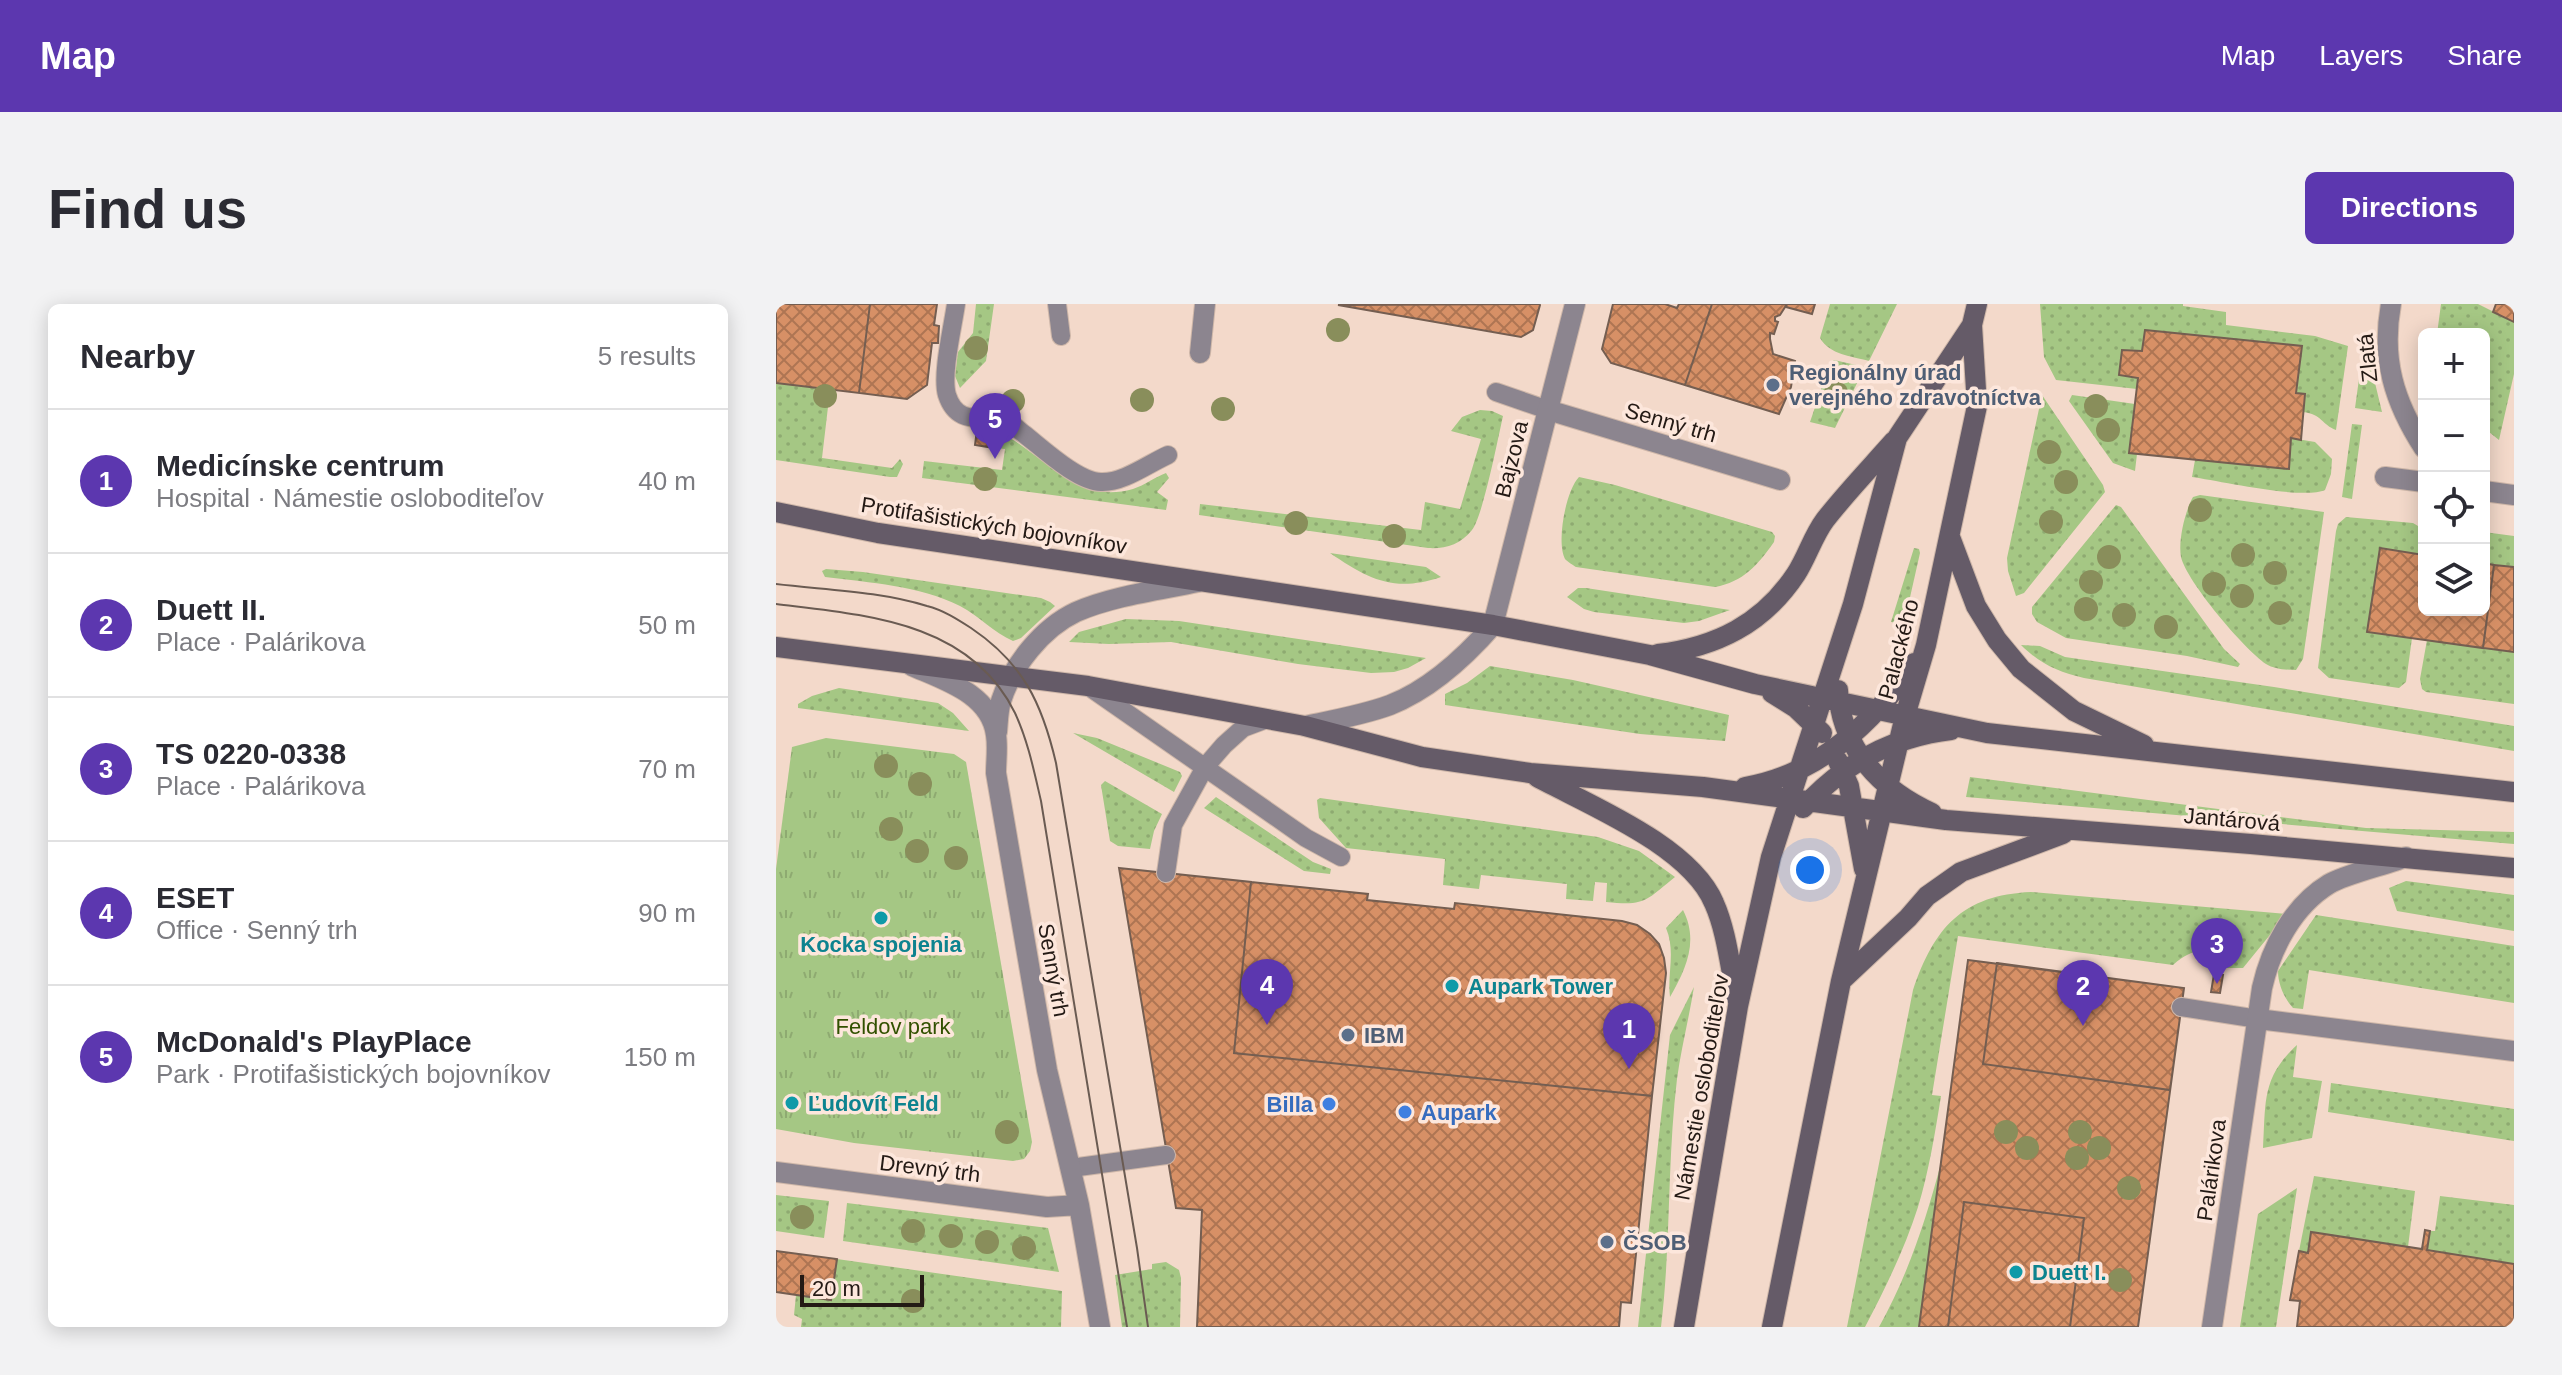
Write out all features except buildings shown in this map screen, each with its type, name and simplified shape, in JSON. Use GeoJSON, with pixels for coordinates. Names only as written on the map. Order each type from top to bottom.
{"type":"FeatureCollection","features":[{"type":"Feature","properties":{"kind":"street"},"geometry":{"type":"LineString","coordinates":[[1200,353],[1205,304]]}},
{"type":"Feature","properties":{"kind":"street","name":"Bajzova"},"geometry":{"type":"LineString","coordinates":[[1493,625],[1575,304]]}},
{"type":"Feature","properties":{"kind":"street","name":"Palackého"},"geometry":{"type":"LineString","coordinates":[[1841,981],[1905,716],[1926,645],[1977,406],[1972,325],[1977,304]]}},
{"type":"Feature","properties":{"kind":"street","name":"Zlatá"},"geometry":{"type":"LineString","coordinates":[[2391,304],[2386,346],[2389,371],[2397,397],[2418,437]]}},
{"type":"Feature","properties":{"kind":"street","name":"Palackého"},"geometry":{"type":"LineString","coordinates":[[1831,700],[1845,630],[1897,438],[1972,325]]}},
{"type":"Feature","properties":{"kind":"street","name":"Senný trh"},"geometry":{"type":"LineString","coordinates":[[1548,410],[1780,480]]}},
{"type":"Feature","properties":{"kind":"street"},"geometry":{"type":"LineString","coordinates":[[1650,655],[1696,648],[1715,641],[1734,632],[1780,597],[1798,571],[1823,522],[1897,438]]}},
{"type":"Feature","properties":{"kind":"street"},"geometry":{"type":"LineString","coordinates":[[2385,477],[2418,481]]}},
{"type":"Feature","properties":{"kind":"street"},"geometry":{"type":"LineString","coordinates":[[2490,492],[2514,495]]}},
{"type":"Feature","properties":{"kind":"street","name":"Protifašistických bojovníkov"},"geometry":{"type":"LineString","coordinates":[[776,512],[878,533],[1493,625],[1650,655],[1755,684]]}},
{"type":"Feature","properties":{"kind":"street"},"geometry":{"type":"LineString","coordinates":[[1950,537],[1976,606],[1997,640],[2021,669],[2074,711],[2158,752]]}},
{"type":"Feature","properties":{"kind":"street","name":"Protifašistických bojovníkov"},"geometry":{"type":"LineString","coordinates":[[996,736],[1000,704],[1012,677],[1028,652],[1055,625],[1075,612],[1102,604],[1206,581]]}},
{"type":"Feature","properties":{"kind":"street"},"geometry":{"type":"LineString","coordinates":[[1305,726],[1361,714],[1416,692],[1469,652],[1493,625]]}},
{"type":"Feature","properties":{"kind":"street"},"geometry":{"type":"LineString","coordinates":[[776,647],[1088,686],[1305,726],[1422,757],[1530,773],[1729,790],[1780,779],[1832,750],[1878,710],[1898,687],[1926,645]]}},
{"type":"Feature","properties":{"kind":"street","name":"Senný trh"},"geometry":{"type":"LineString","coordinates":[[908,665],[967,692],[988,713],[996,736],[996,773],[1041,1039],[1079,1205],[1100,1327]]}},
{"type":"Feature","properties":{"kind":"street"},"geometry":{"type":"LineString","coordinates":[[1755,684],[1987,733],[2514,792]]}},
{"type":"Feature","properties":{"kind":"street"},"geometry":{"type":"LineString","coordinates":[[1755,684],[1796,708],[1814,724],[1832,750],[1843,770],[1853,807],[1866,876]]}},
{"type":"Feature","properties":{"kind":"street"},"geometry":{"type":"LineString","coordinates":[[1799,800],[1799,771],[1814,724],[1831,700]]}},
{"type":"Feature","properties":{"kind":"street"},"geometry":{"type":"LineString","coordinates":[[1831,700],[1861,758],[1888,787],[1946,820]]}},
{"type":"Feature","properties":{"kind":"street"},"geometry":{"type":"LineString","coordinates":[[1799,800],[1861,758],[1899,742],[1937,731],[1963,728]]}},
{"type":"Feature","properties":{"kind":"street"},"geometry":{"type":"LineString","coordinates":[[1530,773],[1667,848],[1697,876],[1708,890],[1718,914],[1738,1006]]}},
{"type":"Feature","properties":{"kind":"street","name":"Jantárová"},"geometry":{"type":"LineString","coordinates":[[1729,790],[1946,820],[2514,868]]}},
{"type":"Feature","properties":{"kind":"street","name":"Námestie osloboditeľov"},"geometry":{"type":"LineString","coordinates":[[1684,1327],[1738,1006],[1771,857],[1799,800]]}},
{"type":"Feature","properties":{"kind":"street"},"geometry":{"type":"LineString","coordinates":[[1772,1327],[1841,981],[1927,896],[1961,872],[2069,831]]}},
{"type":"Feature","properties":{"kind":"street","name":"Palárikova"},"geometry":{"type":"LineString","coordinates":[[2212,1327],[2262,988],[2269,962],[2305,901],[2331,883],[2407,857]]}},
{"type":"Feature","properties":{"kind":"street"},"geometry":{"type":"LineString","coordinates":[[2258,1019],[2514,1051]]}},
{"type":"Feature","properties":{"kind":"street","name":"Drevný trh"},"geometry":{"type":"LineString","coordinates":[[776,1172],[1047,1207],[1079,1205]]}},
{"type":"Feature","properties":{"kind":"lane"},"geometry":{"type":"LineString","coordinates":[[956,304],[945,378],[952,406],[963,415],[1009,423],[1068,467],[1096,482],[1111,481],[1168,455]]}},
{"type":"Feature","properties":{"kind":"lane"},"geometry":{"type":"LineString","coordinates":[[1057,304],[1061,336]]}},
{"type":"Feature","properties":{"kind":"lane"},"geometry":{"type":"LineString","coordinates":[[1496,392],[1548,410]]}},
{"type":"Feature","properties":{"kind":"lane"},"geometry":{"type":"LineString","coordinates":[[1088,686],[1306,838],[1341,857]]}},
{"type":"Feature","properties":{"kind":"lane"},"geometry":{"type":"LineString","coordinates":[[1166,873],[1173,825],[1205,767],[1243,728],[1267,719]]}},
{"type":"Feature","properties":{"kind":"lane"},"geometry":{"type":"LineString","coordinates":[[2181,1007],[2258,1019]]}},
{"type":"Feature","properties":{"kind":"lane"},"geometry":{"type":"LineString","coordinates":[[1071,1168],[1166,1155]]}},
{"type":"Feature","properties":{"kind":"green space"},"geometry":{"type":"Polygon","coordinates":[[[976,304],[994,304],[986,361],[960,388],[955,376],[958,352],[973,333],[976,304]]]}},
{"type":"Feature","properties":{"kind":"green space"},"geometry":{"type":"Polygon","coordinates":[[[1830,304],[1897,304],[1869,361],[1848,356],[1824,344],[1820,338],[1830,304]]]}},
{"type":"Feature","properties":{"kind":"green space"},"geometry":{"type":"Polygon","coordinates":[[[2040,304],[2183,304],[2226,312],[2226,325],[2315,336],[2348,346],[2336,430],[2314,415],[2303,412],[2296,393],[2302,346],[2145,330],[2142,351],[2122,350],[2119,375],[2138,378],[2137,389],[2056,380],[2044,357],[2040,304]]]}},
{"type":"Feature","properties":{"kind":"green space"},"geometry":{"type":"Polygon","coordinates":[[[2441,304],[2478,304],[2514,322],[2514,374],[2499,440],[2490,433],[2490,328],[2438,328],[2441,304]]]}},
{"type":"Feature","properties":{"kind":"green space"},"geometry":{"type":"Polygon","coordinates":[[[2362,357],[2370,362],[2382,412],[2355,408],[2362,357]]]}},
{"type":"Feature","properties":{"kind":"green space"},"geometry":{"type":"Polygon","coordinates":[[[1834,360],[1865,367],[1835,428],[1810,422],[1830,363],[1834,360]]]}},
{"type":"Feature","properties":{"kind":"green space"},"geometry":{"type":"Polygon","coordinates":[[[776,383],[830,390],[822,458],[892,468],[900,459],[903,464],[897,477],[776,460],[776,383]]]}},
{"type":"Feature","properties":{"kind":"green space"},"geometry":{"type":"Polygon","coordinates":[[[2042,395],[2105,492],[2024,593],[2016,596],[2007,558],[2042,395]]]}},
{"type":"Feature","properties":{"kind":"green space"},"geometry":{"type":"Polygon","coordinates":[[[2072,395],[2135,404],[2129,453],[2137,454],[2135,471],[2113,463],[2069,401],[2072,395]]]}},
{"type":"Feature","properties":{"kind":"green space"},"geometry":{"type":"Polygon","coordinates":[[[1480,410],[1503,416],[1476,522],[1467,535],[1452,545],[1428,548],[1199,515],[1200,504],[1421,530],[1425,502],[1460,509],[1481,439],[1451,431],[1462,417],[1480,410]]]}},
{"type":"Feature","properties":{"kind":"green space"},"geometry":{"type":"Polygon","coordinates":[[[2352,424],[2362,425],[2352,499],[2342,497],[2352,424]]]}},
{"type":"Feature","properties":{"kind":"green space"},"geometry":{"type":"Polygon","coordinates":[[[990,432],[1013,440],[1079,485],[1091,489],[1118,492],[1133,489],[1166,473],[1169,478],[1157,492],[1168,500],[1166,510],[922,478],[924,461],[1002,470],[1005,449],[988,447],[990,432]]]}},
{"type":"Feature","properties":{"kind":"green space"},"geometry":{"type":"Polygon","coordinates":[[[2291,438],[2315,442],[2332,459],[2325,490],[2299,493],[2192,477],[2195,460],[2289,469],[2291,438]]]}},
{"type":"Feature","properties":{"kind":"green space"},"geometry":{"type":"Polygon","coordinates":[[[1579,477],[1772,532],[1774,542],[1749,571],[1734,581],[1715,587],[1576,567],[1565,559],[1562,551],[1562,529],[1566,504],[1579,477]]]}},
{"type":"Feature","properties":{"kind":"green space"},"geometry":{"type":"Polygon","coordinates":[[[2200,495],[2324,512],[2303,659],[2296,670],[2273,667],[2256,656],[2218,614],[2185,568],[2180,550],[2183,526],[2193,497],[2200,495]]]}},
{"type":"Feature","properties":{"kind":"green space"},"geometry":{"type":"Polygon","coordinates":[[[2116,505],[2121,507],[2224,649],[2240,664],[2238,667],[2066,638],[2037,622],[2032,607],[2116,505]]]}},
{"type":"Feature","properties":{"kind":"green space"},"geometry":{"type":"Polygon","coordinates":[[[2346,517],[2418,526],[2418,554],[2380,549],[2367,631],[2412,638],[2406,682],[2399,688],[2329,678],[2318,668],[2338,524],[2346,517]]]}},
{"type":"Feature","properties":{"kind":"green space"},"geometry":{"type":"Polygon","coordinates":[[[2490,533],[2514,536],[2514,567],[2490,564],[2490,533]]]}},
{"type":"Feature","properties":{"kind":"green space"},"geometry":{"type":"Polygon","coordinates":[[[1914,548],[1919,549],[1920,553],[1904,624],[1891,622],[1914,548]]]}},
{"type":"Feature","properties":{"kind":"green space"},"geometry":{"type":"Polygon","coordinates":[[[1330,553],[1426,567],[1441,577],[1409,584],[1382,581],[1330,553]]]}},
{"type":"Feature","properties":{"kind":"green space"},"geometry":{"type":"Polygon","coordinates":[[[826,569],[1041,598],[1055,606],[1021,638],[1013,641],[967,610],[944,599],[894,586],[825,577],[822,571],[826,569]]]}},
{"type":"Feature","properties":{"kind":"green space"},"geometry":{"type":"Polygon","coordinates":[[[1578,588],[1730,610],[1684,623],[1594,612],[1567,597],[1578,588]]]}},
{"type":"Feature","properties":{"kind":"green space"},"geometry":{"type":"Polygon","coordinates":[[[1126,619],[1179,621],[1426,658],[1394,672],[1371,673],[1171,642],[1069,642],[1079,632],[1126,619]]]}},
{"type":"Feature","properties":{"kind":"green space"},"geometry":{"type":"Polygon","coordinates":[[[2427,640],[2514,652],[2514,704],[2426,692],[2420,679],[2427,640]]]}},
{"type":"Feature","properties":{"kind":"green space"},"geometry":{"type":"Polygon","coordinates":[[[2021,645],[2040,646],[2065,657],[2514,726],[2514,751],[2084,678],[2050,666],[2021,645]]]}},
{"type":"Feature","properties":{"kind":"green space"},"geometry":{"type":"Polygon","coordinates":[[[1490,666],[1573,680],[1729,715],[1725,741],[1640,734],[1445,705],[1445,694],[1490,666]]]}},
{"type":"Feature","properties":{"kind":"green space"},"geometry":{"type":"Polygon","coordinates":[[[839,688],[938,703],[953,713],[969,731],[798,708],[798,704],[812,696],[839,688]]]}},
{"type":"Feature","properties":{"kind":"green space"},"geometry":{"type":"Polygon","coordinates":[[[1073,733],[1097,738],[1180,772],[1182,776],[1174,792],[1073,733]]]}},
{"type":"Feature","properties":{"kind":"green space","name":"Feldov park"},"geometry":{"type":"Polygon","coordinates":[[[826,738],[954,754],[966,762],[1032,1142],[1024,1159],[1013,1161],[854,1143],[776,1129],[776,869],[792,747],[826,738]]]}},
{"type":"Feature","properties":{"kind":"green space"},"geometry":{"type":"Polygon","coordinates":[[[1970,777],[2366,828],[2514,832],[2514,844],[1966,797],[1970,777]]]}},
{"type":"Feature","properties":{"kind":"green space"},"geometry":{"type":"Polygon","coordinates":[[[1105,781],[1162,814],[1150,849],[1118,846],[1110,841],[1101,785],[1105,781]]]}},
{"type":"Feature","properties":{"kind":"green space"},"geometry":{"type":"Polygon","coordinates":[[[1216,797],[1313,862],[1331,869],[1330,874],[1304,871],[1204,808],[1216,797]]]}},
{"type":"Feature","properties":{"kind":"green space"},"geometry":{"type":"Polygon","coordinates":[[[1317,800],[1598,837],[1639,851],[1675,877],[1651,897],[1629,903],[1606,902],[1607,883],[1595,882],[1593,901],[1566,899],[1567,884],[1481,875],[1479,889],[1443,885],[1445,859],[1346,848],[1319,818],[1317,800]]]}},
{"type":"Feature","properties":{"kind":"green space"},"geometry":{"type":"Polygon","coordinates":[[[2406,881],[2514,895],[2514,931],[2397,911],[2389,888],[2406,881]]]}},
{"type":"Feature","properties":{"kind":"green space"},"geometry":{"type":"Polygon","coordinates":[[[2031,892],[2287,914],[2243,968],[2223,968],[2225,958],[2203,952],[2186,955],[2173,965],[1958,936],[1932,1095],[1941,1096],[1922,1193],[1901,1253],[1865,1327],[1847,1327],[1913,990],[1921,968],[1941,933],[1969,908],[1986,900],[2031,892]]]}},
{"type":"Feature","properties":{"kind":"green space"},"geometry":{"type":"Polygon","coordinates":[[[1683,910],[1688,921],[1690,944],[1681,976],[1670,997],[1671,954],[1666,928],[1683,910]]]}},
{"type":"Feature","properties":{"kind":"green space"},"geometry":{"type":"Polygon","coordinates":[[[2316,915],[2514,946],[2514,1003],[2309,970],[2303,1009],[2293,1008],[2282,991],[2278,971],[2316,915]]]}},
{"type":"Feature","properties":{"kind":"green space"},"geometry":{"type":"Polygon","coordinates":[[[1694,987],[1674,1110],[1661,1327],[1638,1327],[1670,1035],[1694,987]]]}},
{"type":"Feature","properties":{"kind":"green space"},"geometry":{"type":"Polygon","coordinates":[[[2297,1045],[2293,1077],[2322,1081],[2312,1138],[2263,1148],[2271,1080],[2285,1057],[2297,1045]]]}},
{"type":"Feature","properties":{"kind":"green space"},"geometry":{"type":"Polygon","coordinates":[[[2331,1083],[2514,1109],[2514,1141],[2328,1112],[2331,1083]]]}},
{"type":"Feature","properties":{"kind":"green space"},"geometry":{"type":"Polygon","coordinates":[[[1941,1163],[1919,1327],[1879,1327],[1915,1247],[1941,1163]]]}},
{"type":"Feature","properties":{"kind":"green space"},"geometry":{"type":"Polygon","coordinates":[[[2314,1176],[2415,1191],[2408,1247],[2312,1232],[2308,1253],[2299,1251],[2314,1176]]]}},
{"type":"Feature","properties":{"kind":"green space"},"geometry":{"type":"Polygon","coordinates":[[[2297,1188],[2276,1327],[2240,1327],[2258,1214],[2297,1188]]]}},
{"type":"Feature","properties":{"kind":"green space"},"geometry":{"type":"Polygon","coordinates":[[[776,1195],[829,1201],[824,1238],[776,1231],[776,1195]]]}},
{"type":"Feature","properties":{"kind":"green space"},"geometry":{"type":"Polygon","coordinates":[[[2440,1196],[2514,1205],[2514,1264],[2427,1250],[2430,1231],[2435,1231],[2440,1196]]]}},
{"type":"Feature","properties":{"kind":"green space"},"geometry":{"type":"Polygon","coordinates":[[[847,1203],[1048,1228],[1059,1272],[843,1241],[847,1203]]]}},
{"type":"Feature","properties":{"kind":"green space"},"geometry":{"type":"Polygon","coordinates":[[[837,1259],[1062,1291],[1061,1327],[801,1327],[802,1319],[794,1315],[796,1295],[831,1300],[837,1259]]]}},
{"type":"Feature","properties":{"kind":"green space"},"geometry":{"type":"Polygon","coordinates":[[[1166,1262],[1179,1270],[1181,1278],[1180,1327],[1122,1327],[1115,1275],[1152,1269],[1152,1264],[1166,1262]]]}},
{"type":"Feature","properties":{"kind":"tram line"},"geometry":{"type":"LineString","coordinates":[[776,584],[890,597],[944,612],[971,628],[1004,655],[1037,703],[1056,763],[1148,1327]]}},
{"type":"Feature","properties":{"kind":"tram line"},"geometry":{"type":"LineString","coordinates":[[776,604],[879,619],[943,641],[971,659],[995,682],[1015,713],[1027,745],[1041,801],[1127,1327]]}},
{"type":"Feature","properties":{"kind":"place","name":"Regionálny úrad verejného zdravotníctva"},"geometry":{"type":"Point","coordinates":[1773,385]}},
{"type":"Feature","properties":{"kind":"place","name":"McDonald's PlayPlace"},"geometry":{"type":"Point","coordinates":[995,459]}},
{"type":"Feature","properties":{"kind":"place","name":"Kocka spojenia"},"geometry":{"type":"Point","coordinates":[881,918]}},
{"type":"Feature","properties":{"kind":"place","name":"TS 0220-0338"},"geometry":{"type":"Point","coordinates":[2217,984]}},
{"type":"Feature","properties":{"kind":"place","name":"Aupark Tower"},"geometry":{"type":"Point","coordinates":[1452,986]}},
{"type":"Feature","properties":{"kind":"place","name":"ESET"},"geometry":{"type":"Point","coordinates":[1267,1025]}},
{"type":"Feature","properties":{"kind":"place","name":"Duett II."},"geometry":{"type":"Point","coordinates":[2083,1026]}},
{"type":"Feature","properties":{"kind":"place","name":"IBM"},"geometry":{"type":"Point","coordinates":[1348,1035]}},
{"type":"Feature","properties":{"kind":"place","name":"Medicínske centrum"},"geometry":{"type":"Point","coordinates":[1629,1069]}},
{"type":"Feature","properties":{"kind":"place","name":"Ľudovít Feld"},"geometry":{"type":"Point","coordinates":[792,1103]}},
{"type":"Feature","properties":{"kind":"place","name":"Billa"},"geometry":{"type":"Point","coordinates":[1329,1104]}},
{"type":"Feature","properties":{"kind":"place","name":"Aupark"},"geometry":{"type":"Point","coordinates":[1405,1112]}},
{"type":"Feature","properties":{"kind":"place","name":"ČSOB"},"geometry":{"type":"Point","coordinates":[1607,1242]}},
{"type":"Feature","properties":{"kind":"place","name":"Duett I."},"geometry":{"type":"Point","coordinates":[2016,1272]}}]}
